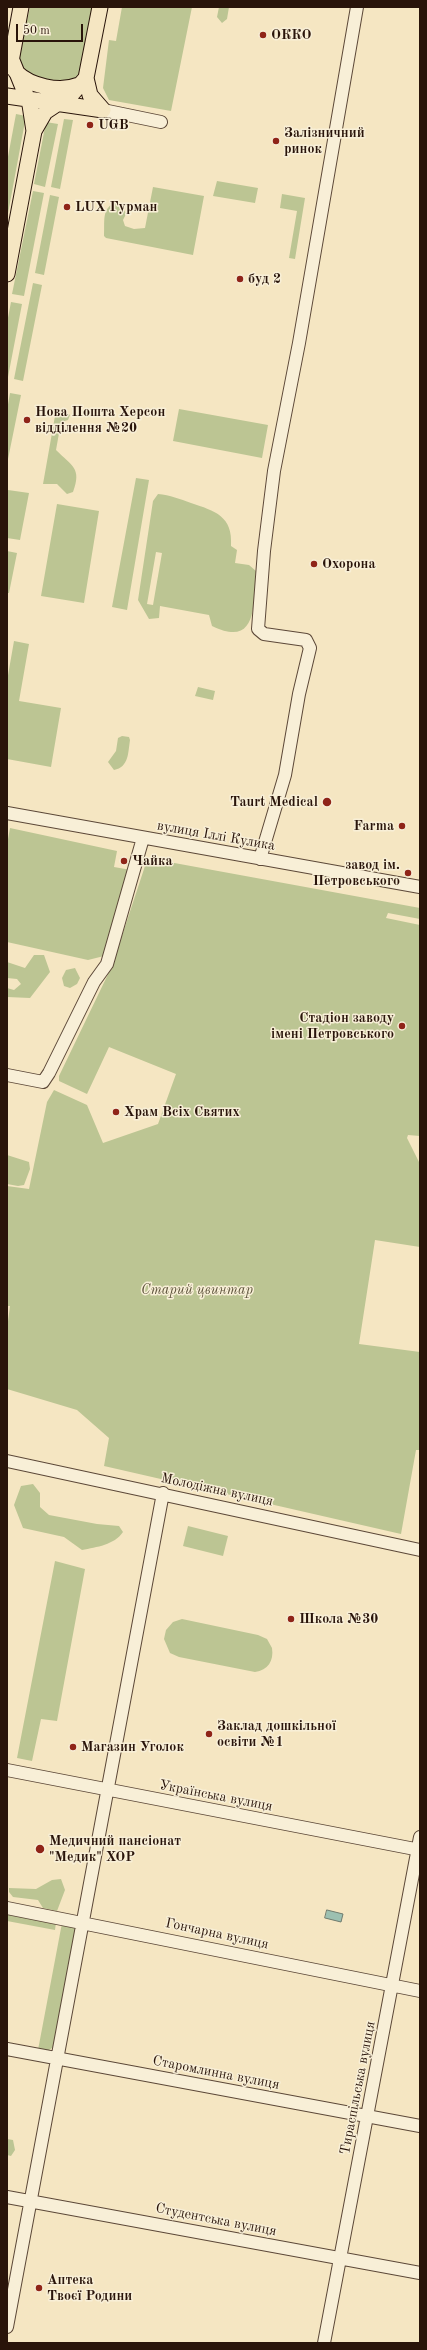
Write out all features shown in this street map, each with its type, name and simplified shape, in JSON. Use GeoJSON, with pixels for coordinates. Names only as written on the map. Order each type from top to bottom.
{"type":"FeatureCollection","features":[{"type":"Feature","properties":{"kind":"main road"},"geometry":{"type":"LineString","coordinates":[[21,7],[13,70],[28,100],[34,131]]}},
{"type":"Feature","properties":{"kind":"main road"},"geometry":{"type":"LineString","coordinates":[[7,274],[34,131],[45,112],[72,94],[83,81],[100,7]]}},
{"type":"Feature","properties":{"kind":"main road"},"geometry":{"type":"LineString","coordinates":[[13,70],[30,82],[61,89],[83,81]]}},
{"type":"Feature","properties":{"kind":"main road"},"geometry":{"type":"LineString","coordinates":[[83,81],[90,95],[103,110]]}},
{"type":"Feature","properties":{"kind":"main road"},"geometry":{"type":"LineString","coordinates":[[7,96],[103,110]]}},
{"type":"Feature","properties":{"kind":"street"},"geometry":{"type":"LineString","coordinates":[[260,859],[282,788],[298,694],[310,648],[306,640],[264,634],[258,629],[264,551],[274,471],[299,343],[357,7]]}},
{"type":"Feature","properties":{"kind":"street"},"geometry":{"type":"LineString","coordinates":[[103,110],[160,122]]}},
{"type":"Feature","properties":{"kind":"street","name":"вулиця Іллі Кулика"},"geometry":{"type":"LineString","coordinates":[[7,813],[420,887]]}},
{"type":"Feature","properties":{"kind":"street"},"geometry":{"type":"LineString","coordinates":[[7,1075],[43,1082],[49,1073],[94,982],[107,964],[143,838]]}},
{"type":"Feature","properties":{"kind":"street","name":"Молодіжна вулиця"},"geometry":{"type":"LineString","coordinates":[[7,1460],[420,1550]]}},
{"type":"Feature","properties":{"kind":"street"},"geometry":{"type":"LineString","coordinates":[[7,2327],[163,1493]]}},
{"type":"Feature","properties":{"kind":"street","name":"Українська вулиця"},"geometry":{"type":"LineString","coordinates":[[7,1770],[419,1850]]}},
{"type":"Feature","properties":{"kind":"street","name":"Тираспільська вулиця"},"geometry":{"type":"LineString","coordinates":[[324,2343],[419,1850],[420,1837]]}},
{"type":"Feature","properties":{"kind":"street","name":"Гончарна вулиця"},"geometry":{"type":"LineString","coordinates":[[7,1908],[420,1991]]}},
{"type":"Feature","properties":{"kind":"street","name":"Старомлинна вулиця"},"geometry":{"type":"LineString","coordinates":[[7,2049],[420,2126]]}},
{"type":"Feature","properties":{"kind":"street","name":"Студентська вулиця"},"geometry":{"type":"LineString","coordinates":[[7,2197],[420,2273]]}},
{"type":"Feature","properties":{"kind":"green space"},"geometry":{"type":"Polygon","coordinates":[[[30,7],[94,7],[81,74],[70,84],[26,75],[18,62],[30,7]]]}},
{"type":"Feature","properties":{"kind":"green space"},"geometry":{"type":"Polygon","coordinates":[[[122,7],[192,7],[171,111],[109,100],[103,88],[109,40],[116,41],[122,7]]]}},
{"type":"Feature","properties":{"kind":"green space"},"geometry":{"type":"Polygon","coordinates":[[[219,7],[229,7],[227,19],[222,23],[217,17],[219,7]]]}},
{"type":"Feature","properties":{"kind":"green space"},"geometry":{"type":"Polygon","coordinates":[[[16,114],[26,116],[7,219],[7,162],[16,114]]]}},
{"type":"Feature","properties":{"kind":"green space"},"geometry":{"type":"Polygon","coordinates":[[[64,119],[73,120],[60,189],[51,187],[64,119]]]}},
{"type":"Feature","properties":{"kind":"green space"},"geometry":{"type":"Polygon","coordinates":[[[46,122],[58,124],[45,187],[34,184],[46,122]]]}},
{"type":"Feature","properties":{"kind":"green space"},"geometry":{"type":"Polygon","coordinates":[[[217,181],[258,188],[255,203],[213,196],[217,181]]]}},
{"type":"Feature","properties":{"kind":"green space"},"geometry":{"type":"Polygon","coordinates":[[[153,187],[204,196],[193,255],[106,238],[104,236],[104,221],[106,212],[111,205],[116,202],[122,206],[126,214],[123,220],[125,226],[134,229],[145,228],[153,187]]]}},
{"type":"Feature","properties":{"kind":"green space"},"geometry":{"type":"Polygon","coordinates":[[[33,191],[44,193],[24,296],[12,294],[33,191]]]}},
{"type":"Feature","properties":{"kind":"green space"},"geometry":{"type":"Polygon","coordinates":[[[282,194],[305,198],[295,259],[289,258],[297,211],[280,208],[282,194]]]}},
{"type":"Feature","properties":{"kind":"green space"},"geometry":{"type":"Polygon","coordinates":[[[50,195],[59,197],[44,275],[35,273],[50,195]]]}},
{"type":"Feature","properties":{"kind":"green space"},"geometry":{"type":"Polygon","coordinates":[[[33,283],[42,285],[23,381],[14,379],[33,283]]]}},
{"type":"Feature","properties":{"kind":"green space"},"geometry":{"type":"Polygon","coordinates":[[[11,302],[22,304],[8,377],[7,323],[11,302]]]}},
{"type":"Feature","properties":{"kind":"green space"},"geometry":{"type":"Polygon","coordinates":[[[10,393],[21,395],[7,464],[7,410],[10,393]]]}},
{"type":"Feature","properties":{"kind":"green space"},"geometry":{"type":"Polygon","coordinates":[[[179,409],[268,425],[262,458],[173,441],[179,409]]]}},
{"type":"Feature","properties":{"kind":"green space"},"geometry":{"type":"Polygon","coordinates":[[[64,410],[70,415],[68,420],[61,422],[56,450],[71,464],[76,472],[76,484],[73,492],[67,494],[57,484],[43,484],[55,416],[59,411],[64,410]]]}},
{"type":"Feature","properties":{"kind":"green space"},"geometry":{"type":"Polygon","coordinates":[[[136,478],[149,480],[127,610],[112,607],[136,478]]]}},
{"type":"Feature","properties":{"kind":"green space"},"geometry":{"type":"Polygon","coordinates":[[[8,490],[29,493],[20,540],[7,538],[8,490]]]}},
{"type":"Feature","properties":{"kind":"green space"},"geometry":{"type":"Polygon","coordinates":[[[158,494],[171,496],[215,512],[226,521],[231,536],[231,546],[237,550],[235,563],[249,565],[256,571],[253,608],[246,627],[238,631],[227,632],[212,626],[209,615],[160,606],[159,618],[149,619],[138,600],[153,501],[158,494]],[[156,552],[147,604],[153,605],[162,553],[156,552]]]}},
{"type":"Feature","properties":{"kind":"green space"},"geometry":{"type":"Polygon","coordinates":[[[57,504],[99,511],[84,603],[41,596],[57,504]]]}},
{"type":"Feature","properties":{"kind":"green space"},"geometry":{"type":"Polygon","coordinates":[[[7,551],[17,553],[9,593],[7,593],[7,551]]]}},
{"type":"Feature","properties":{"kind":"green space"},"geometry":{"type":"Polygon","coordinates":[[[14,641],[29,644],[19,701],[61,708],[51,767],[7,759],[7,681],[14,641]]]}},
{"type":"Feature","properties":{"kind":"green space"},"geometry":{"type":"Polygon","coordinates":[[[198,687],[215,691],[213,700],[195,696],[198,687]]]}},
{"type":"Feature","properties":{"kind":"green space"},"geometry":{"type":"Polygon","coordinates":[[[122,736],[129,737],[130,740],[127,759],[123,766],[114,770],[108,762],[116,751],[118,738],[122,736]]]}},
{"type":"Feature","properties":{"kind":"green space"},"geometry":{"type":"Polygon","coordinates":[[[10,828],[117,851],[114,867],[131,870],[104,956],[88,960],[7,942],[7,845],[10,828]]]}},
{"type":"Feature","properties":{"kind":"green space","name":"Старий цвинтар"},"geometry":{"type":"Polygon","coordinates":[[[158,860],[420,908],[420,919],[388,913],[386,918],[420,925],[420,1136],[408,1135],[407,1138],[420,1164],[420,1247],[375,1240],[359,1344],[420,1352],[420,1450],[416,1450],[401,1534],[104,1466],[109,1438],[77,1410],[7,1389],[7,1329],[10,1306],[7,1306],[7,1186],[29,1189],[47,1102],[54,1090],[87,1105],[103,1143],[158,1124],[176,1074],[109,1047],[87,1094],[59,1081],[59,1076],[112,966],[145,866],[158,860]]]}},
{"type":"Feature","properties":{"kind":"green space"},"geometry":{"type":"Polygon","coordinates":[[[34,955],[44,955],[50,972],[30,998],[7,997],[7,988],[14,990],[21,984],[17,979],[7,978],[7,962],[25,968],[34,955]]]}},
{"type":"Feature","properties":{"kind":"green space"},"geometry":{"type":"Polygon","coordinates":[[[75,968],[80,978],[77,984],[70,988],[64,986],[62,978],[66,970],[75,968]]]}},
{"type":"Feature","properties":{"kind":"green space"},"geometry":{"type":"Polygon","coordinates":[[[7,1155],[29,1162],[30,1169],[24,1185],[18,1186],[7,1184],[7,1155]]]}},
{"type":"Feature","properties":{"kind":"green space"},"geometry":{"type":"Polygon","coordinates":[[[33,1484],[40,1493],[40,1507],[49,1515],[97,1524],[119,1526],[123,1532],[110,1543],[82,1550],[64,1537],[23,1528],[14,1505],[21,1486],[33,1484]]]}},
{"type":"Feature","properties":{"kind":"green space"},"geometry":{"type":"Polygon","coordinates":[[[188,1526],[228,1536],[223,1556],[183,1546],[188,1526]]]}},
{"type":"Feature","properties":{"kind":"green space"},"geometry":{"type":"Polygon","coordinates":[[[55,1561],[85,1569],[57,1721],[41,1719],[32,1761],[17,1758],[55,1561]]]}},
{"type":"Feature","properties":{"kind":"green space"},"geometry":{"type":"Polygon","coordinates":[[[182,1619],[258,1635],[267,1639],[272,1648],[271,1661],[267,1667],[255,1672],[179,1657],[170,1653],[164,1639],[166,1630],[173,1622],[182,1619]]]}},
{"type":"Feature","properties":{"kind":"green space"},"geometry":{"type":"Polygon","coordinates":[[[61,1879],[65,1890],[57,1911],[43,1908],[38,1900],[13,1897],[9,1892],[9,1888],[36,1889],[52,1880],[61,1879]]]}},
{"type":"Feature","properties":{"kind":"green space"},"geometry":{"type":"Polygon","coordinates":[[[7,1913],[56,1922],[55,1930],[7,1921],[7,1913]]]}},
{"type":"Feature","properties":{"kind":"green space"},"geometry":{"type":"Polygon","coordinates":[[[62,1923],[76,1927],[54,2047],[47,2051],[38,2050],[62,1923]]]}},
{"type":"Feature","properties":{"kind":"green space"},"geometry":{"type":"Polygon","coordinates":[[[7,2139],[13,2140],[15,2150],[11,2156],[7,2155],[7,2139]]]}},
{"type":"Feature","properties":{"kind":"shaded area"},"geometry":{"type":"Polygon","coordinates":[[[327,1910],[343,1914],[341,1922],[325,1918],[327,1910]]]}},
{"type":"Feature","properties":{"kind":"place","name":"ОККО"},"geometry":{"type":"Point","coordinates":[263,35]}},
{"type":"Feature","properties":{"kind":"place","name":"UGB"},"geometry":{"type":"Point","coordinates":[90,125]}},
{"type":"Feature","properties":{"kind":"place","name":"Залізничний ринок"},"geometry":{"type":"Point","coordinates":[276,141]}},
{"type":"Feature","properties":{"kind":"place","name":"LUX Гурман"},"geometry":{"type":"Point","coordinates":[67,207]}},
{"type":"Feature","properties":{"kind":"place","name":"буд 2"},"geometry":{"type":"Point","coordinates":[240,279]}},
{"type":"Feature","properties":{"kind":"place","name":"Нова Пошта Херсон відділення №20"},"geometry":{"type":"Point","coordinates":[27,420]}},
{"type":"Feature","properties":{"kind":"place","name":"Охорона"},"geometry":{"type":"Point","coordinates":[314,564]}},
{"type":"Feature","properties":{"kind":"place","name":"Taurt Medical"},"geometry":{"type":"Point","coordinates":[327,802]}},
{"type":"Feature","properties":{"kind":"place","name":"Farma"},"geometry":{"type":"Point","coordinates":[402,826]}},
{"type":"Feature","properties":{"kind":"place","name":"Чайка"},"geometry":{"type":"Point","coordinates":[124,861]}},
{"type":"Feature","properties":{"kind":"place","name":"завод ім. Петровського"},"geometry":{"type":"Point","coordinates":[408,873]}},
{"type":"Feature","properties":{"kind":"place","name":"Стадіон заводу імені Петровського"},"geometry":{"type":"Point","coordinates":[402,1026]}},
{"type":"Feature","properties":{"kind":"place","name":"Храм Всіх Святих"},"geometry":{"type":"Point","coordinates":[116,1112]}},
{"type":"Feature","properties":{"kind":"place","name":"Школа №30"},"geometry":{"type":"Point","coordinates":[291,1619]}},
{"type":"Feature","properties":{"kind":"place","name":"Заклад дошкільної освіти №1"},"geometry":{"type":"Point","coordinates":[209,1734]}},
{"type":"Feature","properties":{"kind":"place","name":"Магазин Уголок"},"geometry":{"type":"Point","coordinates":[73,1747]}},
{"type":"Feature","properties":{"kind":"place","name":"Медичний пансіонат \"Медик\" ХОР"},"geometry":{"type":"Point","coordinates":[40,1849]}},
{"type":"Feature","properties":{"kind":"place","name":"Аптека Твоєї Родини"},"geometry":{"type":"Point","coordinates":[39,2288]}}]}
